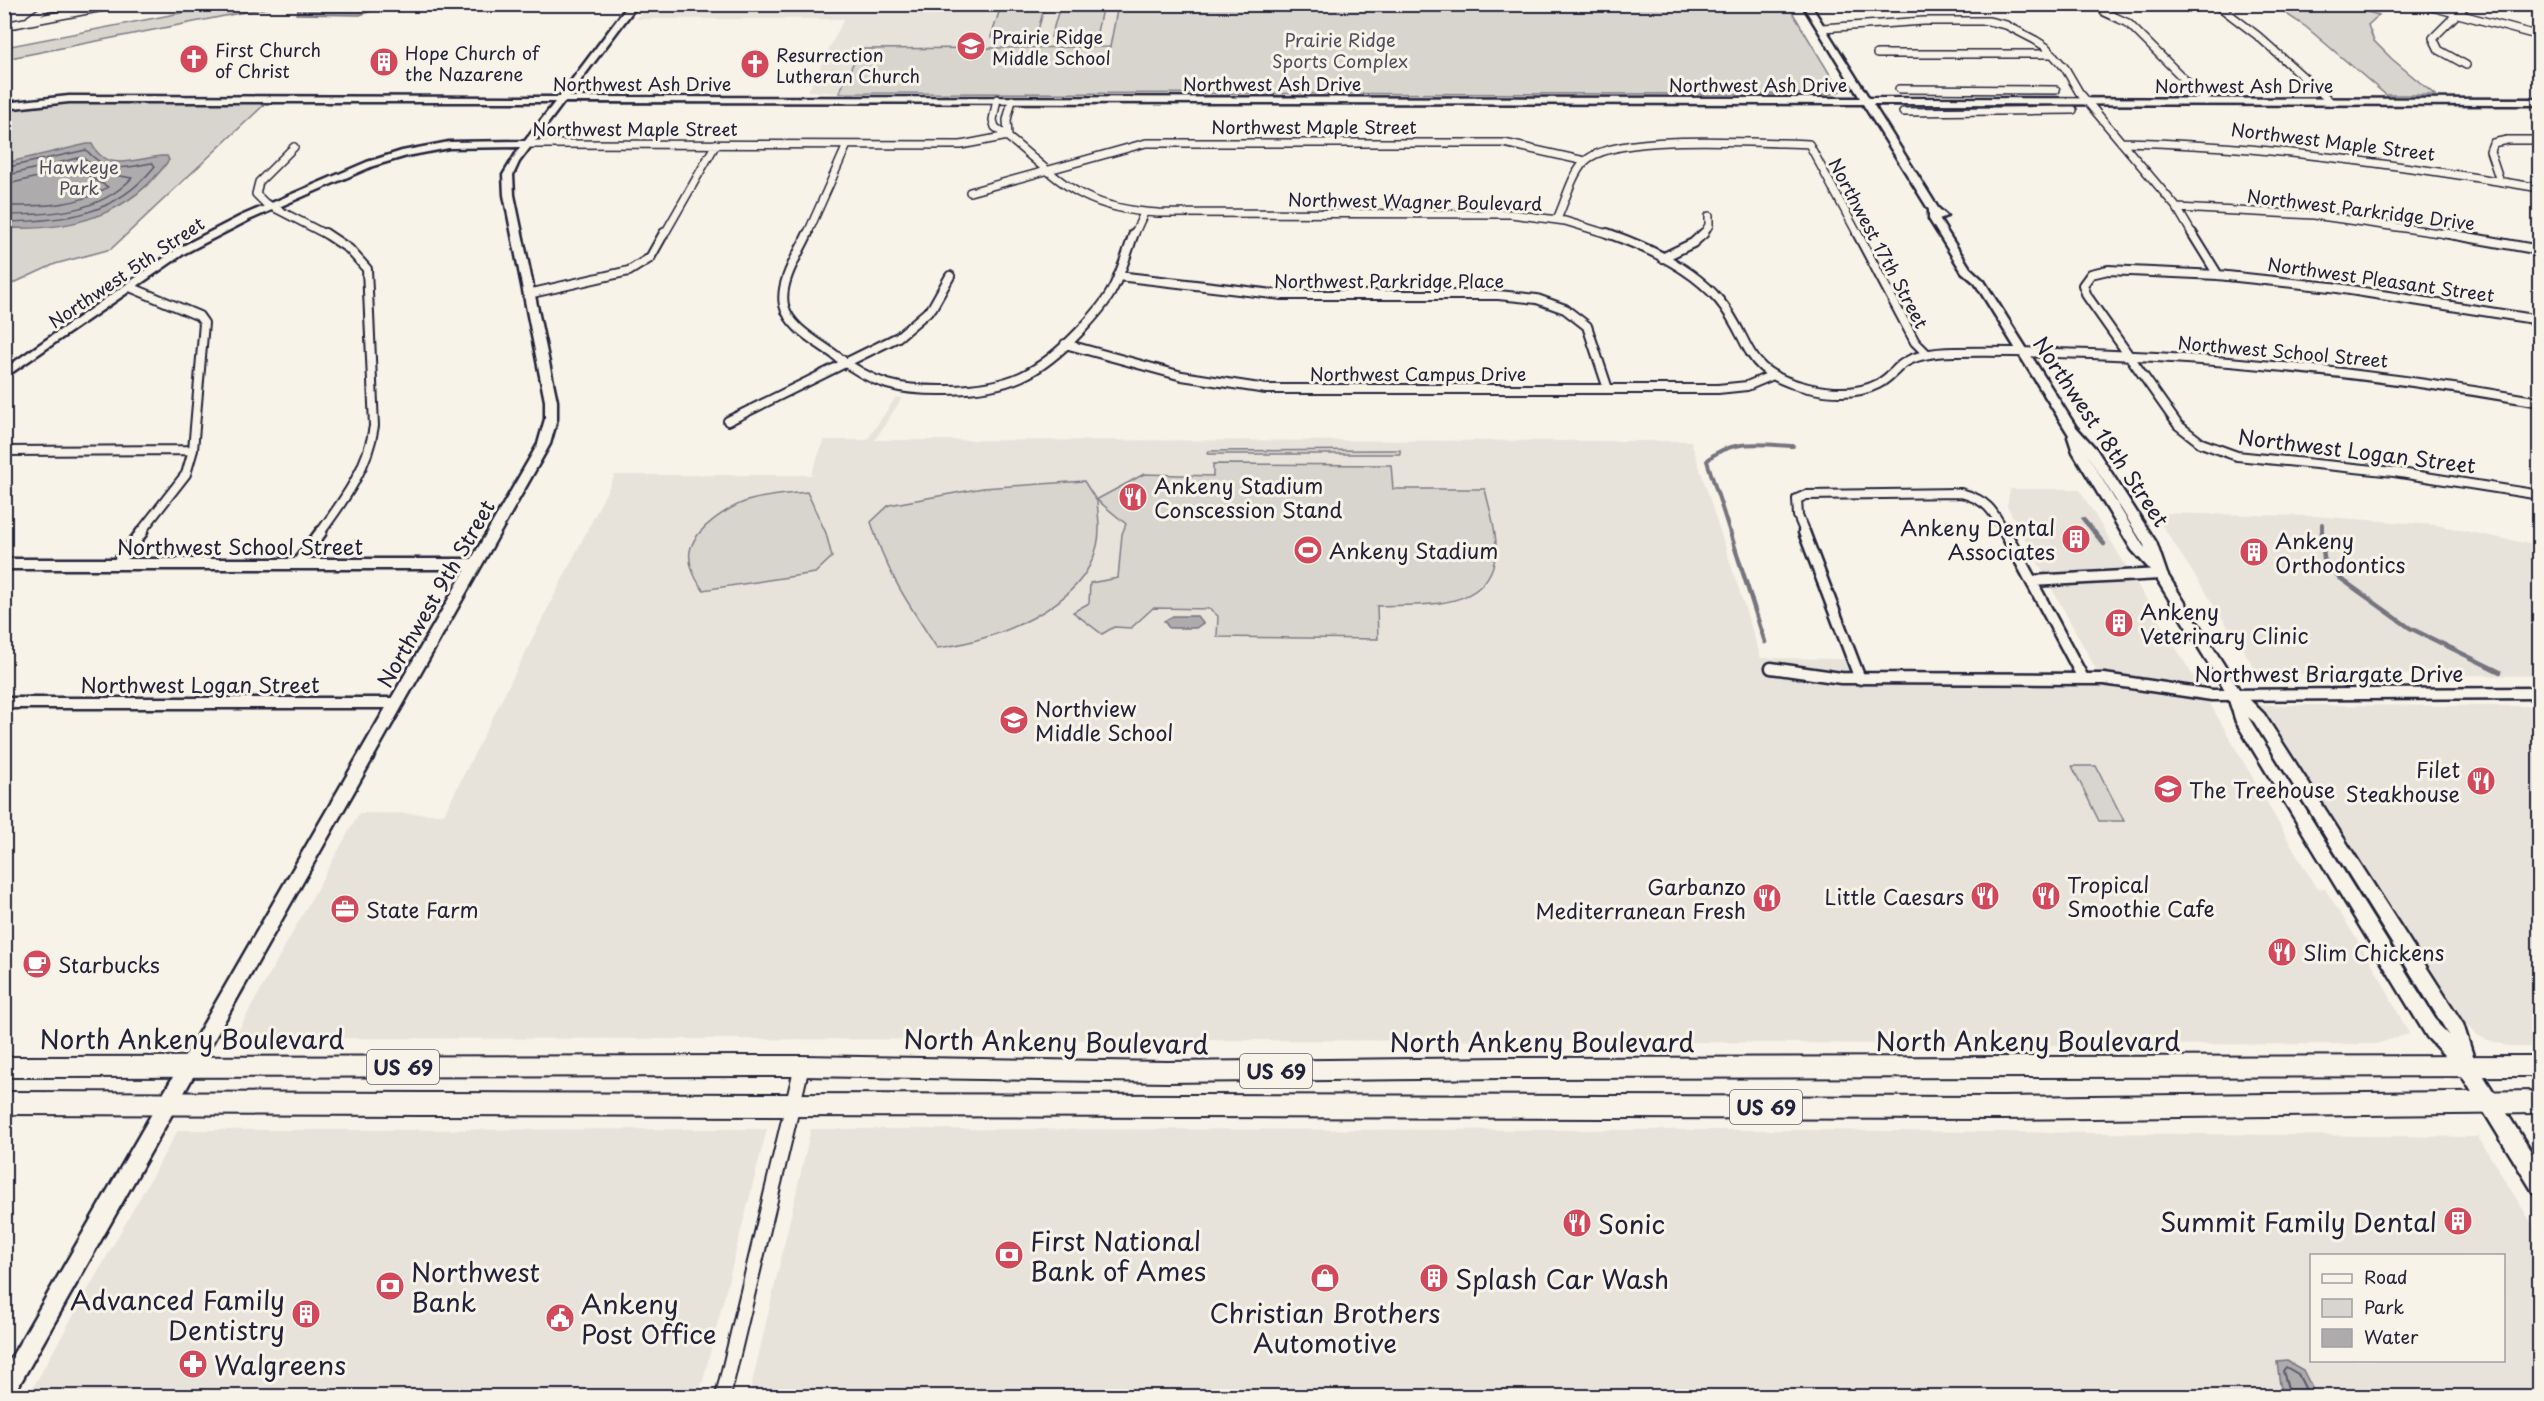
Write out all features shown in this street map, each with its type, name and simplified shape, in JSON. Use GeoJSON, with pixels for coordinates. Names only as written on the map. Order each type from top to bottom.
{"type":"FeatureCollection","features":[{"type":"Feature","properties":{"kind":"main road","name":"North Ankeny Boulevard"},"geometry":{"type":"LineString","coordinates":[[4,1103],[180,1084],[802,1066],[1167,1072],[1504,1068],[1988,1069],[2540,1066]]}},
{"type":"Feature","properties":{"kind":"main road","name":"North Ankeny Boulevard"},"geometry":{"type":"LineString","coordinates":[[4,1067],[180,1084],[793,1103],[2002,1108],[2540,1102]]}},
{"type":"Feature","properties":{"kind":"street"},"geometry":{"type":"LineString","coordinates":[[24,23],[51,4]]}},
{"type":"Feature","properties":{"kind":"street"},"geometry":{"type":"LineString","coordinates":[[4,27],[119,4]]}},
{"type":"Feature","properties":{"kind":"street","name":"Northwest 9th Street"},"geometry":{"type":"LineString","coordinates":[[4,1392],[541,451],[550,425],[551,401],[528,294],[508,182],[510,169],[634,4]]}},
{"type":"Feature","properties":{"kind":"street","name":"Northwest 18th Street"},"geometry":{"type":"LineString","coordinates":[[1806,4],[1934,210],[1934,219],[1961,262],[1979,281],[2071,429],[2079,452],[2137,548],[2160,574]]}},
{"type":"Feature","properties":{"kind":"street"},"geometry":{"type":"LineString","coordinates":[[2216,4],[2258,36],[2330,101]]}},
{"type":"Feature","properties":{"kind":"street"},"geometry":{"type":"LineString","coordinates":[[2421,4],[2540,36]]}},
{"type":"Feature","properties":{"kind":"street"},"geometry":{"type":"LineString","coordinates":[[2466,65],[2445,55],[2433,42],[2435,35],[2467,4]]}},
{"type":"Feature","properties":{"kind":"street"},"geometry":{"type":"LineString","coordinates":[[2104,12],[2128,23],[2206,101]]}},
{"type":"Feature","properties":{"kind":"street"},"geometry":{"type":"LineString","coordinates":[[1822,28],[1980,20],[2001,23],[2035,40],[2053,54],[2071,75],[2074,85],[2086,101],[2178,208],[2218,275]]}},
{"type":"Feature","properties":{"kind":"street"},"geometry":{"type":"LineString","coordinates":[[1876,54],[2053,54]]}},
{"type":"Feature","properties":{"kind":"street"},"geometry":{"type":"LineString","coordinates":[[1899,89],[2056,90]]}},
{"type":"Feature","properties":{"kind":"street"},"geometry":{"type":"LineString","coordinates":[[2014,90],[2032,111]]}},
{"type":"Feature","properties":{"kind":"street","name":"Northwest Ash Drive"},"geometry":{"type":"LineString","coordinates":[[4,106],[69,99],[2540,102]]}},
{"type":"Feature","properties":{"kind":"street","name":"Northwest Wagner Boulevard"},"geometry":{"type":"LineString","coordinates":[[997,99],[993,120],[995,128],[1008,136],[1064,186],[1095,202],[1144,213],[1511,214],[1557,219],[1614,236],[1662,258],[1714,295],[1730,315],[1749,355],[1773,375],[1792,383],[1822,390],[1858,390],[1882,383],[1902,365],[1927,354],[2022,352]]}},
{"type":"Feature","properties":{"kind":"street"},"geometry":{"type":"LineString","coordinates":[[1008,136],[1007,120],[1012,99]]}},
{"type":"Feature","properties":{"kind":"street"},"geometry":{"type":"LineString","coordinates":[[1903,112],[2073,110]]}},
{"type":"Feature","properties":{"kind":"street","name":"Northwest Maple Street"},"geometry":{"type":"LineString","coordinates":[[272,206],[370,164],[405,153],[449,145],[968,145],[1008,136]]}},
{"type":"Feature","properties":{"kind":"street"},"geometry":{"type":"LineString","coordinates":[[2500,181],[2490,151],[2493,144],[2507,140],[2540,140]]}},
{"type":"Feature","properties":{"kind":"street","name":"Northwest Maple Street"},"geometry":{"type":"LineString","coordinates":[[2121,142],[2219,144],[2294,151],[2540,188]]}},
{"type":"Feature","properties":{"kind":"street","name":"Northwest Maple Street"},"geometry":{"type":"LineString","coordinates":[[970,192],[1122,148],[1158,143],[1504,143],[1585,161]]}},
{"type":"Feature","properties":{"kind":"street"},"geometry":{"type":"LineString","coordinates":[[528,294],[628,271],[650,258],[716,144]]}},
{"type":"Feature","properties":{"kind":"street","name":"Northwest 17th Street"},"geometry":{"type":"LineString","coordinates":[[1585,161],[1607,148],[1633,144],[1809,144],[1915,342],[1927,354]]}},
{"type":"Feature","properties":{"kind":"street"},"geometry":{"type":"LineString","coordinates":[[847,145],[784,287],[785,313],[793,323],[868,378],[891,387],[972,389],[1000,385],[1030,374],[1065,344],[1107,299],[1144,213]]}},
{"type":"Feature","properties":{"kind":"street"},"geometry":{"type":"LineString","coordinates":[[294,147],[256,186],[256,196],[352,250],[367,269],[374,426],[372,448],[362,471],[297,564]]}},
{"type":"Feature","properties":{"kind":"street"},"geometry":{"type":"LineString","coordinates":[[1557,219],[1585,161]]}},
{"type":"Feature","properties":{"kind":"street","name":"Northwest 5th Street"},"geometry":{"type":"LineString","coordinates":[[4,375],[199,240],[272,206]]}},
{"type":"Feature","properties":{"kind":"street","name":"Northwest Parkridge Drive"},"geometry":{"type":"LineString","coordinates":[[2178,208],[2250,209],[2323,216],[2540,250]]}},
{"type":"Feature","properties":{"kind":"street"},"geometry":{"type":"LineString","coordinates":[[1662,258],[1703,237],[1709,229],[1709,216]]}},
{"type":"Feature","properties":{"kind":"street","name":"Northwest Pleasant Street"},"geometry":{"type":"LineString","coordinates":[[2129,356],[2086,296],[2083,287],[2085,279],[2095,273],[2114,270],[2218,275],[2361,291],[2540,320]]}},
{"type":"Feature","properties":{"kind":"street"},"geometry":{"type":"LineString","coordinates":[[728,421],[886,344],[913,326],[936,303],[950,276]]}},
{"type":"Feature","properties":{"kind":"street","name":"Northwest Parkridge Place"},"geometry":{"type":"LineString","coordinates":[[1118,276],[1282,295],[1489,295],[1537,299],[1564,309],[1587,326],[1608,389]]}},
{"type":"Feature","properties":{"kind":"street"},"geometry":{"type":"LineString","coordinates":[[117,564],[186,474],[193,450],[204,323],[191,311],[130,287]]}},
{"type":"Feature","properties":{"kind":"street","name":"Northwest Campus Drive"},"geometry":{"type":"LineString","coordinates":[[1065,344],[1182,376],[1266,389],[1725,389],[1747,386],[1773,375]]}},
{"type":"Feature","properties":{"kind":"street","name":"Northwest School Street"},"geometry":{"type":"LineString","coordinates":[[2022,352],[2221,359],[2321,368],[2393,377],[2540,402]]}},
{"type":"Feature","properties":{"kind":"street","name":"Northwest Logan Street"},"geometry":{"type":"LineString","coordinates":[[2129,356],[2178,425],[2201,444],[2236,456],[2394,472],[2540,495]]}},
{"type":"Feature","properties":{"kind":"street"},"geometry":{"type":"LineString","coordinates":[[4,451],[193,450]]}},
{"type":"Feature","properties":{"kind":"street"},"geometry":{"type":"LineString","coordinates":[[1860,679],[1798,516],[1797,499],[1818,493],[1969,495],[1991,508],[2083,678]]}},
{"type":"Feature","properties":{"kind":"street","name":"Northwest School Street"},"geometry":{"type":"LineString","coordinates":[[4,564],[476,564]]}},
{"type":"Feature","properties":{"kind":"street"},"geometry":{"type":"LineString","coordinates":[[2031,581],[2160,574],[2234,693],[2241,718],[2433,1031],[2466,1065],[2540,1185]]}},
{"type":"Feature","properties":{"kind":"street","name":"Northwest Briargate Drive"},"geometry":{"type":"LineString","coordinates":[[1771,668],[1860,679],[2083,678],[2130,681],[2189,693],[2540,693]]}},
{"type":"Feature","properties":{"kind":"street","name":"Northwest Logan Street"},"geometry":{"type":"LineString","coordinates":[[4,703],[395,704]]}},
{"type":"Feature","properties":{"kind":"street"},"geometry":{"type":"LineString","coordinates":[[723,1396],[802,1066]]}},
{"type":"Feature","properties":{"kind":"shaded area","name":"Prairie Ridge Middle School"},"geometry":{"type":"Polygon","coordinates":[[[647,4],[1118,5],[1110,49],[860,49],[839,93],[808,91],[844,19],[636,19],[647,4]]]}},
{"type":"Feature","properties":{"kind":"shaded area","name":"Northview Middle School"},"geometry":{"type":"Polygon","coordinates":[[[896,397],[902,398],[875,440],[1691,441],[1761,658],[1844,659],[1849,671],[2097,671],[2007,506],[2010,489],[2079,489],[2209,702],[2316,888],[2325,889],[2376,970],[2409,1034],[2376,1044],[1978,1045],[1591,1041],[234,1038],[359,813],[444,814],[615,475],[811,475],[824,440],[867,440],[896,397]]]}},
{"type":"Feature","properties":{"kind":"shaded area"},"geometry":{"type":"Polygon","coordinates":[[[2154,513],[2314,516],[2436,525],[2539,546],[2539,676],[2258,673],[2154,513]]]}},
{"type":"Feature","properties":{"kind":"shaded area"},"geometry":{"type":"Polygon","coordinates":[[[2259,705],[2539,706],[2539,1047],[2510,1047],[2488,1040],[2477,1035],[2450,1009],[2259,705]]]}},
{"type":"Feature","properties":{"kind":"shaded area"},"geometry":{"type":"Polygon","coordinates":[[[767,1129],[699,1396],[28,1396],[178,1130],[767,1129]]]}},
{"type":"Feature","properties":{"kind":"shaded area"},"geometry":{"type":"Polygon","coordinates":[[[811,1129],[1805,1130],[2478,1137],[2539,1235],[2539,1396],[749,1396],[811,1129]]]}},
{"type":"Feature","properties":{"kind":"green space"},"geometry":{"type":"Polygon","coordinates":[[[222,5],[281,5],[5,59],[5,47],[222,5]]]}},
{"type":"Feature","properties":{"kind":"green space","name":"Prairie Ridge Sports Complex"},"geometry":{"type":"Polygon","coordinates":[[[1118,5],[1788,5],[1840,91],[1832,94],[839,93],[860,49],[1110,47],[1118,5]]]}},
{"type":"Feature","properties":{"kind":"green space"},"geometry":{"type":"Polygon","coordinates":[[[2273,5],[2340,5],[2379,15],[2368,25],[2374,41],[2435,95],[2386,95],[2306,27],[2273,5]]]}},
{"type":"Feature","properties":{"kind":"green space"},"geometry":{"type":"Polygon","coordinates":[[[1004,7],[1044,9],[1036,37],[991,37],[1000,9],[1004,7]]]}},
{"type":"Feature","properties":{"kind":"green space"},"geometry":{"type":"Polygon","coordinates":[[[1062,7],[1102,9],[1096,37],[1051,37],[1059,9],[1062,7]]]}},
{"type":"Feature","properties":{"kind":"green space","name":"Hawkeye Park"},"geometry":{"type":"Polygon","coordinates":[[[72,101],[267,102],[111,249],[55,264],[5,287],[5,108],[72,101]]]}},
{"type":"Feature","properties":{"kind":"green space"},"geometry":{"type":"Polygon","coordinates":[[[1400,450],[1400,454],[1208,454],[1209,451],[1400,450]]]}},
{"type":"Feature","properties":{"kind":"green space","name":"Ankeny Stadium"},"geometry":{"type":"Polygon","coordinates":[[[1213,464],[1391,465],[1393,489],[1485,489],[1496,542],[1492,570],[1482,585],[1469,595],[1452,601],[1377,606],[1378,639],[1217,637],[1218,616],[1210,609],[1153,608],[1131,628],[1114,627],[1102,634],[1073,612],[1089,603],[1090,583],[1118,578],[1122,534],[1126,524],[1097,500],[1099,529],[1097,546],[1088,568],[1074,588],[1055,604],[1008,629],[984,638],[937,648],[891,573],[871,522],[889,505],[983,488],[1084,481],[1096,500],[1144,474],[1213,476],[1213,464]]]}},
{"type":"Feature","properties":{"kind":"green space"},"geometry":{"type":"Polygon","coordinates":[[[807,492],[826,533],[832,557],[815,573],[703,590],[692,570],[690,558],[691,547],[700,532],[722,513],[747,501],[807,492]]]}},
{"type":"Feature","properties":{"kind":"green space"},"geometry":{"type":"Polygon","coordinates":[[[2072,766],[2096,766],[2124,821],[2099,821],[2072,766]]]}},
{"type":"Feature","properties":{"kind":"water"},"geometry":{"type":"Polygon","coordinates":[[[306,5],[387,5],[360,15],[296,14],[299,8],[306,5]]]}},
{"type":"Feature","properties":{"kind":"water"},"geometry":{"type":"Polygon","coordinates":[[[92,144],[105,159],[113,161],[122,162],[161,156],[167,156],[169,160],[136,195],[97,216],[53,227],[5,228],[5,163],[92,144]]]}},
{"type":"Feature","properties":{"kind":"water"},"geometry":{"type":"Polygon","coordinates":[[[1173,616],[1197,616],[1203,623],[1196,628],[1169,628],[1164,621],[1173,616]]]}},
{"type":"Feature","properties":{"kind":"water"},"geometry":{"type":"Polygon","coordinates":[[[2287,1361],[2303,1370],[2316,1396],[2285,1396],[2280,1385],[2277,1362],[2287,1361]]]}},
{"type":"Feature","properties":{"kind":"waterway"},"geometry":{"type":"LineString","coordinates":[[1730,533],[1707,461],[1725,449],[1747,444],[1793,446]]}},
{"type":"Feature","properties":{"kind":"waterway"},"geometry":{"type":"LineString","coordinates":[[2083,519],[2095,533]]}},
{"type":"Feature","properties":{"kind":"waterway"},"geometry":{"type":"LineString","coordinates":[[2322,524],[2322,532]]}},
{"type":"Feature","properties":{"kind":"waterway"},"geometry":{"type":"LineString","coordinates":[[1730,532],[1765,642]]}},
{"type":"Feature","properties":{"kind":"waterway"},"geometry":{"type":"LineString","coordinates":[[2094,532],[2104,544]]}},
{"type":"Feature","properties":{"kind":"waterway"},"geometry":{"type":"LineString","coordinates":[[2322,532],[2324,559],[2340,578],[2410,628],[2500,672]]}},
{"type":"Feature","properties":{"kind":"place","name":"Prairie Ridge Middle School"},"geometry":{"type":"Point","coordinates":[971,46]}},
{"type":"Feature","properties":{"kind":"place","name":"First Church of Christ"},"geometry":{"type":"Point","coordinates":[194,59]}},
{"type":"Feature","properties":{"kind":"place","name":"Hope Church of the Nazarene"},"geometry":{"type":"Point","coordinates":[384,62]}},
{"type":"Feature","properties":{"kind":"place","name":"Resurrection Lutheran Church"},"geometry":{"type":"Point","coordinates":[755,64]}},
{"type":"Feature","properties":{"kind":"place","name":"Ankeny Stadium Conscession Stand"},"geometry":{"type":"Point","coordinates":[1133,497]}},
{"type":"Feature","properties":{"kind":"place","name":"Ankeny Dental Associates"},"geometry":{"type":"Point","coordinates":[2076,539]}},
{"type":"Feature","properties":{"kind":"place","name":"Ankeny Stadium"},"geometry":{"type":"Point","coordinates":[1308,550]}},
{"type":"Feature","properties":{"kind":"place","name":"Ankeny Orthodontics"},"geometry":{"type":"Point","coordinates":[2254,552]}},
{"type":"Feature","properties":{"kind":"place","name":"Ankeny Veterinary Clinic"},"geometry":{"type":"Point","coordinates":[2119,623]}},
{"type":"Feature","properties":{"kind":"place","name":"Northview Middle School"},"geometry":{"type":"Point","coordinates":[1014,720]}},
{"type":"Feature","properties":{"kind":"place","name":"Filet Steakhouse"},"geometry":{"type":"Point","coordinates":[2481,781]}},
{"type":"Feature","properties":{"kind":"place","name":"The Treehouse"},"geometry":{"type":"Point","coordinates":[2168,789]}},
{"type":"Feature","properties":{"kind":"place","name":"Little Caesars"},"geometry":{"type":"Point","coordinates":[1985,896]}},
{"type":"Feature","properties":{"kind":"place","name":"Tropical Smoothie Cafe"},"geometry":{"type":"Point","coordinates":[2046,896]}},
{"type":"Feature","properties":{"kind":"place","name":"Garbanzo Mediterranean Fresh"},"geometry":{"type":"Point","coordinates":[1767,898]}},
{"type":"Feature","properties":{"kind":"place","name":"State Farm"},"geometry":{"type":"Point","coordinates":[345,909]}},
{"type":"Feature","properties":{"kind":"place","name":"Slim Chickens"},"geometry":{"type":"Point","coordinates":[2282,952]}},
{"type":"Feature","properties":{"kind":"place","name":"Starbucks"},"geometry":{"type":"Point","coordinates":[37,964]}},
{"type":"Feature","properties":{"kind":"place","name":"Summit Family Dental"},"geometry":{"type":"Point","coordinates":[2458,1221]}},
{"type":"Feature","properties":{"kind":"place","name":"Sonic"},"geometry":{"type":"Point","coordinates":[1577,1223]}},
{"type":"Feature","properties":{"kind":"place","name":"First National Bank of Ames"},"geometry":{"type":"Point","coordinates":[1009,1255]}},
{"type":"Feature","properties":{"kind":"place","name":"Christian Brothers Automotive"},"geometry":{"type":"Point","coordinates":[1325,1278]}},
{"type":"Feature","properties":{"kind":"place","name":"Splash Car Wash"},"geometry":{"type":"Point","coordinates":[1434,1278]}},
{"type":"Feature","properties":{"kind":"place","name":"Northwest Bank"},"geometry":{"type":"Point","coordinates":[390,1286]}},
{"type":"Feature","properties":{"kind":"place","name":"Advanced Family Dentistry"},"geometry":{"type":"Point","coordinates":[306,1314]}},
{"type":"Feature","properties":{"kind":"place","name":"Ankeny Post Office"},"geometry":{"type":"Point","coordinates":[560,1318]}},
{"type":"Feature","properties":{"kind":"place","name":"Walgreens"},"geometry":{"type":"Point","coordinates":[193,1364]}}]}
